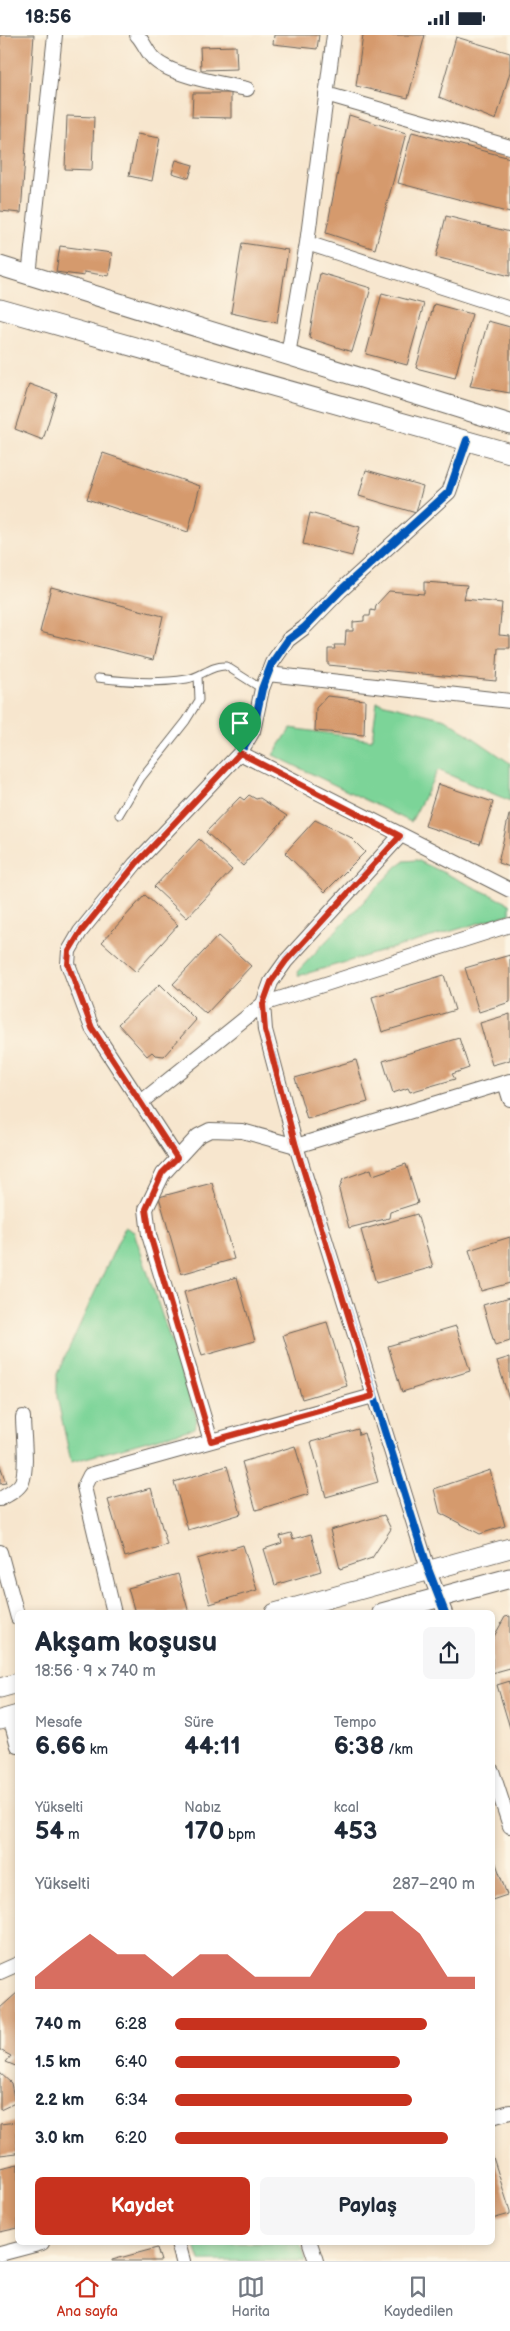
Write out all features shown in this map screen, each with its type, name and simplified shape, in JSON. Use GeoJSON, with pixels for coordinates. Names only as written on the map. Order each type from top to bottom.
{"type":"FeatureCollection","features":[{"type":"Feature","properties":{"kind":"main road"},"geometry":{"type":"LineString","coordinates":[[0,267],[509,422]]}},
{"type":"Feature","properties":{"kind":"main road"},"geometry":{"type":"LineString","coordinates":[[0,309],[510,453]]}},
{"type":"Feature","properties":{"kind":"main road"},"geometry":{"type":"LineString","coordinates":[[284,1610],[510,1547]]}},
{"type":"Feature","properties":{"kind":"main road"},"geometry":{"type":"LineString","coordinates":[[404,1610],[442,1605],[510,1578]]}},
{"type":"Feature","properties":{"kind":"main road"},"geometry":{"type":"LineString","coordinates":[[0,1688],[15,1684]]}},
{"type":"Feature","properties":{"kind":"street"},"geometry":{"type":"LineString","coordinates":[[29,276],[55,35]]}},
{"type":"Feature","properties":{"kind":"street"},"geometry":{"type":"LineString","coordinates":[[137,35],[154,59],[168,67],[214,83],[247,89]]}},
{"type":"Feature","properties":{"kind":"street"},"geometry":{"type":"LineString","coordinates":[[288,355],[307,243],[334,35]]}},
{"type":"Feature","properties":{"kind":"street"},"geometry":{"type":"LineString","coordinates":[[326,94],[510,147]]}},
{"type":"Feature","properties":{"kind":"street"},"geometry":{"type":"LineString","coordinates":[[307,243],[510,309]]}},
{"type":"Feature","properties":{"kind":"street"},"geometry":{"type":"LineString","coordinates":[[177,1158],[92,1028],[68,964],[69,951],[80,933],[136,864],[240,753],[253,731],[262,689],[272,663],[288,640],[304,628],[340,591],[449,492],[467,440]]}},
{"type":"Feature","properties":{"kind":"street"},"geometry":{"type":"LineString","coordinates":[[268,674],[510,701]]}},
{"type":"Feature","properties":{"kind":"street"},"geometry":{"type":"LineString","coordinates":[[240,753],[400,836],[510,890]]}},
{"type":"Feature","properties":{"kind":"street"},"geometry":{"type":"LineString","coordinates":[[400,836],[286,961],[271,982],[263,1004],[265,1030],[296,1146],[428,1569],[442,1605]]}},
{"type":"Feature","properties":{"kind":"street"},"geometry":{"type":"LineString","coordinates":[[140,1103],[263,1004],[510,925]]}},
{"type":"Feature","properties":{"kind":"street"},"geometry":{"type":"LineString","coordinates":[[211,1441],[150,1235],[146,1209],[162,1173],[198,1136],[210,1130],[242,1131],[296,1146],[508,1082],[510,1099]]}},
{"type":"Feature","properties":{"kind":"street"},"geometry":{"type":"LineString","coordinates":[[113,1610],[84,1487],[90,1475],[373,1396]]}},
{"type":"Feature","properties":{"kind":"street"},"geometry":{"type":"LineString","coordinates":[[0,1499],[12,1493],[22,1482],[24,1463],[23,1417]]}},
{"type":"Feature","properties":{"kind":"street"},"geometry":{"type":"LineString","coordinates":[[0,1552],[16,1610]]}},
{"type":"Feature","properties":{"kind":"street"},"geometry":{"type":"LineString","coordinates":[[9,1717],[15,1737]]}},
{"type":"Feature","properties":{"kind":"street"},"geometry":{"type":"LineString","coordinates":[[495,1788],[498,1804],[510,1826]]}},
{"type":"Feature","properties":{"kind":"street"},"geometry":{"type":"LineString","coordinates":[[0,1972],[15,1965]]}},
{"type":"Feature","properties":{"kind":"street"},"geometry":{"type":"LineString","coordinates":[[495,2116],[510,2112]]}},
{"type":"Feature","properties":{"kind":"street"},"geometry":{"type":"LineString","coordinates":[[0,2254],[34,2245]]}},
{"type":"Feature","properties":{"kind":"street"},"geometry":{"type":"LineString","coordinates":[[179,2245],[183,2261]]}},
{"type":"Feature","properties":{"kind":"street"},"geometry":{"type":"LineString","coordinates":[[311,2245],[316,2261]]}},
{"type":"Feature","properties":{"kind":"lane"},"geometry":{"type":"LineString","coordinates":[[98,678],[139,683],[171,681],[198,676],[213,668],[226,666],[262,689]]}},
{"type":"Feature","properties":{"kind":"lane"},"geometry":{"type":"LineString","coordinates":[[119,815],[141,778],[186,721],[199,700],[198,676]]}},
{"type":"Feature","properties":{"kind":"green space"},"geometry":{"type":"Polygon","coordinates":[[[377,702],[446,719],[510,763],[510,801],[438,770],[411,822],[273,755],[291,728],[372,740],[377,702]]]}},
{"type":"Feature","properties":{"kind":"green space"},"geometry":{"type":"Polygon","coordinates":[[[417,860],[510,904],[510,914],[298,976],[297,972],[397,866],[404,861],[417,860]]]}},
{"type":"Feature","properties":{"kind":"green space"},"geometry":{"type":"Polygon","coordinates":[[[125,1227],[134,1232],[197,1419],[195,1428],[71,1462],[57,1397],[57,1374],[125,1227]]]}},
{"type":"Feature","properties":{"kind":"green space"},"geometry":{"type":"Polygon","coordinates":[[[195,2245],[302,2245],[306,2261],[200,2261],[195,2245]]]}},
{"type":"Feature","properties":{"kind":"building"},"geometry":{"type":"Polygon","coordinates":[[[0,35],[34,35],[21,213],[0,211],[0,35]]]}},
{"type":"Feature","properties":{"kind":"building"},"geometry":{"type":"Polygon","coordinates":[[[274,35],[319,35],[317,49],[273,44],[274,35]]]}},
{"type":"Feature","properties":{"kind":"building"},"geometry":{"type":"Polygon","coordinates":[[[363,35],[425,35],[408,98],[356,86],[363,35]]]}},
{"type":"Feature","properties":{"kind":"building"},"geometry":{"type":"Polygon","coordinates":[[[456,37],[510,53],[510,72],[496,120],[439,97],[456,37]]]}},
{"type":"Feature","properties":{"kind":"building"},"geometry":{"type":"Polygon","coordinates":[[[236,46],[237,69],[201,70],[200,47],[236,46]]]}},
{"type":"Feature","properties":{"kind":"building"},"geometry":{"type":"Polygon","coordinates":[[[193,93],[231,93],[231,118],[192,117],[193,93]]]}},
{"type":"Feature","properties":{"kind":"building"},"geometry":{"type":"Polygon","coordinates":[[[349,115],[406,133],[375,249],[326,233],[349,115]]]}},
{"type":"Feature","properties":{"kind":"building"},"geometry":{"type":"Polygon","coordinates":[[[67,116],[94,117],[92,170],[65,169],[67,116]]]}},
{"type":"Feature","properties":{"kind":"building"},"geometry":{"type":"Polygon","coordinates":[[[412,132],[510,158],[510,213],[398,183],[412,132]]]}},
{"type":"Feature","properties":{"kind":"building"},"geometry":{"type":"Polygon","coordinates":[[[137,134],[160,138],[152,181],[129,176],[137,134]]]}},
{"type":"Feature","properties":{"kind":"building"},"geometry":{"type":"Polygon","coordinates":[[[176,160],[193,165],[189,178],[172,173],[176,160]]]}},
{"type":"Feature","properties":{"kind":"building"},"geometry":{"type":"Polygon","coordinates":[[[446,216],[510,232],[510,276],[436,257],[446,216]]]}},
{"type":"Feature","properties":{"kind":"building"},"geometry":{"type":"Polygon","coordinates":[[[242,243],[288,250],[277,323],[231,313],[242,243]]]}},
{"type":"Feature","properties":{"kind":"building"},"geometry":{"type":"Polygon","coordinates":[[[60,246],[112,253],[109,276],[84,272],[84,276],[56,272],[60,246]]]}},
{"type":"Feature","properties":{"kind":"building"},"geometry":{"type":"Polygon","coordinates":[[[320,273],[371,288],[352,352],[309,338],[320,273]]]}},
{"type":"Feature","properties":{"kind":"building"},"geometry":{"type":"Polygon","coordinates":[[[382,293],[424,304],[407,365],[366,354],[382,293]]]}},
{"type":"Feature","properties":{"kind":"building"},"geometry":{"type":"Polygon","coordinates":[[[434,304],[472,314],[455,378],[416,368],[434,304]]]}},
{"type":"Feature","properties":{"kind":"building"},"geometry":{"type":"Polygon","coordinates":[[[488,321],[510,327],[510,393],[470,386],[488,321]]]}},
{"type":"Feature","properties":{"kind":"building"},"geometry":{"type":"Polygon","coordinates":[[[29,384],[57,394],[43,440],[15,429],[29,384]]]}},
{"type":"Feature","properties":{"kind":"building"},"geometry":{"type":"Polygon","coordinates":[[[103,453],[200,486],[188,532],[87,499],[103,453]]]}},
{"type":"Feature","properties":{"kind":"building"},"geometry":{"type":"Polygon","coordinates":[[[366,470],[423,486],[416,513],[359,496],[366,470]]]}},
{"type":"Feature","properties":{"kind":"building"},"geometry":{"type":"Polygon","coordinates":[[[310,513],[360,527],[352,556],[303,544],[310,513]]]}},
{"type":"Feature","properties":{"kind":"building"},"geometry":{"type":"Polygon","coordinates":[[[424,582],[467,585],[464,599],[502,603],[499,635],[510,636],[510,648],[498,648],[496,681],[328,665],[328,649],[335,649],[334,645],[345,645],[346,631],[353,631],[353,622],[364,621],[364,616],[370,616],[371,610],[375,611],[376,605],[389,591],[424,594],[424,582]]]}},
{"type":"Feature","properties":{"kind":"building"},"geometry":{"type":"Polygon","coordinates":[[[51,587],[163,616],[153,660],[40,632],[51,587]]]}},
{"type":"Feature","properties":{"kind":"building"},"geometry":{"type":"Polygon","coordinates":[[[327,696],[365,700],[364,735],[315,731],[316,708],[327,696]]]}},
{"type":"Feature","properties":{"kind":"building"},"geometry":{"type":"Polygon","coordinates":[[[438,784],[493,802],[480,844],[425,826],[438,784]]]}},
{"type":"Feature","properties":{"kind":"building"},"geometry":{"type":"Polygon","coordinates":[[[249,795],[256,799],[260,798],[287,816],[243,866],[206,832],[240,797],[244,800],[249,795]]]}},
{"type":"Feature","properties":{"kind":"building"},"geometry":{"type":"Polygon","coordinates":[[[510,815],[510,867],[498,863],[510,815]]]}},
{"type":"Feature","properties":{"kind":"building"},"geometry":{"type":"Polygon","coordinates":[[[315,820],[350,837],[365,852],[325,892],[285,853],[315,820]]]}},
{"type":"Feature","properties":{"kind":"building"},"geometry":{"type":"Polygon","coordinates":[[[199,839],[232,870],[187,918],[154,887],[199,839]]]}},
{"type":"Feature","properties":{"kind":"building"},"geometry":{"type":"Polygon","coordinates":[[[145,895],[178,925],[136,972],[102,942],[145,895]]]}},
{"type":"Feature","properties":{"kind":"building"},"geometry":{"type":"Polygon","coordinates":[[[218,936],[251,966],[206,1014],[173,984],[218,936]]]}},
{"type":"Feature","properties":{"kind":"building"},"geometry":{"type":"Polygon","coordinates":[[[510,955],[510,1002],[479,1012],[465,968],[510,955]]]}},
{"type":"Feature","properties":{"kind":"building"},"geometry":{"type":"Polygon","coordinates":[[[444,975],[455,1010],[382,1032],[372,997],[444,975]]]}},
{"type":"Feature","properties":{"kind":"building"},"geometry":{"type":"Polygon","coordinates":[[[160,984],[196,1020],[164,1056],[155,1055],[152,1052],[147,1056],[118,1024],[160,984]]]}},
{"type":"Feature","properties":{"kind":"building"},"geometry":{"type":"Polygon","coordinates":[[[510,1014],[510,1060],[492,1065],[480,1023],[510,1014]]]}},
{"type":"Feature","properties":{"kind":"building"},"geometry":{"type":"Polygon","coordinates":[[[459,1038],[469,1068],[452,1074],[455,1079],[410,1092],[408,1088],[393,1093],[383,1061],[459,1038]]]}},
{"type":"Feature","properties":{"kind":"building"},"geometry":{"type":"Polygon","coordinates":[[[356,1060],[368,1102],[307,1119],[295,1078],[356,1060]]]}},
{"type":"Feature","properties":{"kind":"building"},"geometry":{"type":"Polygon","coordinates":[[[406,1164],[418,1203],[390,1212],[389,1218],[349,1228],[339,1190],[343,1179],[371,1169],[373,1175],[406,1164]]]}},
{"type":"Feature","properties":{"kind":"building"},"geometry":{"type":"Polygon","coordinates":[[[212,1183],[234,1259],[181,1274],[159,1197],[212,1183]]]}},
{"type":"Feature","properties":{"kind":"building"},"geometry":{"type":"Polygon","coordinates":[[[417,1214],[433,1267],[376,1283],[361,1230],[417,1214]]]}},
{"type":"Feature","properties":{"kind":"building"},"geometry":{"type":"Polygon","coordinates":[[[510,1237],[510,1283],[481,1291],[469,1250],[510,1237]]]}},
{"type":"Feature","properties":{"kind":"building"},"geometry":{"type":"Polygon","coordinates":[[[237,1277],[255,1341],[202,1356],[184,1292],[237,1277]]]}},
{"type":"Feature","properties":{"kind":"building"},"geometry":{"type":"Polygon","coordinates":[[[510,1297],[510,1341],[495,1346],[483,1305],[510,1297]]]}},
{"type":"Feature","properties":{"kind":"building"},"geometry":{"type":"Polygon","coordinates":[[[327,1322],[347,1386],[302,1399],[283,1335],[327,1322]]]}},
{"type":"Feature","properties":{"kind":"building"},"geometry":{"type":"Polygon","coordinates":[[[456,1326],[470,1371],[402,1392],[388,1346],[456,1326]]]}},
{"type":"Feature","properties":{"kind":"building"},"geometry":{"type":"Polygon","coordinates":[[[510,1357],[510,1402],[497,1361],[510,1357]]]}},
{"type":"Feature","properties":{"kind":"building"},"geometry":{"type":"Polygon","coordinates":[[[358,1429],[359,1435],[364,1433],[378,1482],[326,1497],[311,1442],[358,1429]]]}},
{"type":"Feature","properties":{"kind":"building"},"geometry":{"type":"Polygon","coordinates":[[[295,1446],[309,1494],[256,1510],[242,1462],[295,1446]]]}},
{"type":"Feature","properties":{"kind":"building"},"geometry":{"type":"Polygon","coordinates":[[[0,1465],[6,1483],[0,1484],[0,1465]]]}},
{"type":"Feature","properties":{"kind":"building"},"geometry":{"type":"Polygon","coordinates":[[[227,1466],[241,1514],[188,1530],[174,1482],[227,1466]]]}},
{"type":"Feature","properties":{"kind":"building"},"geometry":{"type":"Polygon","coordinates":[[[490,1470],[505,1526],[480,1534],[440,1513],[434,1489],[490,1470]]]}},
{"type":"Feature","properties":{"kind":"building"},"geometry":{"type":"Polygon","coordinates":[[[151,1488],[167,1545],[125,1557],[108,1500],[151,1488]]]}},
{"type":"Feature","properties":{"kind":"building"},"geometry":{"type":"Polygon","coordinates":[[[384,1515],[391,1529],[372,1558],[340,1569],[330,1530],[384,1515]]]}},
{"type":"Feature","properties":{"kind":"building"},"geometry":{"type":"Polygon","coordinates":[[[291,1533],[293,1539],[311,1534],[321,1571],[275,1585],[264,1549],[282,1543],[280,1536],[291,1533]]]}},
{"type":"Feature","properties":{"kind":"building"},"geometry":{"type":"Polygon","coordinates":[[[243,1545],[257,1590],[210,1604],[197,1559],[243,1545]]]}},
{"type":"Feature","properties":{"kind":"building"},"geometry":{"type":"Polygon","coordinates":[[[178,1574],[188,1610],[134,1610],[128,1588],[178,1574]]]}},
{"type":"Feature","properties":{"kind":"building"},"geometry":{"type":"Polygon","coordinates":[[[510,1616],[510,1668],[495,1672],[495,1635],[505,1617],[510,1616]]]}},
{"type":"Feature","properties":{"kind":"building"},"geometry":{"type":"Polygon","coordinates":[[[510,1681],[510,1728],[497,1685],[510,1681]]]}},
{"type":"Feature","properties":{"kind":"building"},"geometry":{"type":"Polygon","coordinates":[[[495,1861],[507,1895],[495,1899],[495,1861]]]}},
{"type":"Feature","properties":{"kind":"building"},"geometry":{"type":"Polygon","coordinates":[[[15,1995],[15,2066],[6,2062],[11,2056],[0,2050],[0,2008],[15,1995]]]}},
{"type":"Feature","properties":{"kind":"building"},"geometry":{"type":"Polygon","coordinates":[[[0,2073],[11,2083],[15,2103],[0,2110],[0,2073]]]}},
{"type":"Feature","properties":{"kind":"building"},"geometry":{"type":"Polygon","coordinates":[[[15,2122],[15,2153],[0,2155],[0,2124],[15,2122]]]}},
{"type":"Feature","properties":{"kind":"building"},"geometry":{"type":"Polygon","coordinates":[[[495,2164],[510,2211],[510,2214],[495,2218],[495,2164]]]}},
{"type":"Feature","properties":{"kind":"building"},"geometry":{"type":"Polygon","coordinates":[[[15,2165],[15,2229],[0,2232],[0,2168],[15,2165]]]}},
{"type":"Feature","properties":{"kind":"building"},"geometry":{"type":"Polygon","coordinates":[[[157,2248],[161,2261],[112,2261],[112,2260],[157,2248]]]}},
{"type":"Feature","properties":{"kind":"cycle path"},"geometry":{"type":"LineString","coordinates":[[177,1158],[92,1028],[68,964],[69,951],[80,932],[135,864],[240,753],[253,731],[262,689],[272,663],[288,640],[304,628],[340,591],[449,492],[467,440]]}},
{"type":"Feature","properties":{"kind":"cycle path"},"geometry":{"type":"LineString","coordinates":[[400,836],[286,961],[271,982],[263,1004],[265,1030],[296,1146],[428,1569],[444,1610]]}},
{"type":"Feature","properties":{"kind":"route"},"geometry":{"type":"LineString","coordinates":[[240,753],[400,836],[286,961],[271,982],[263,1004],[265,1030],[296,1146],[373,1396],[211,1441],[150,1235],[146,1209],[162,1173],[177,1158],[92,1028],[68,964],[69,951],[80,933],[136,864],[240,753]]}}]}
